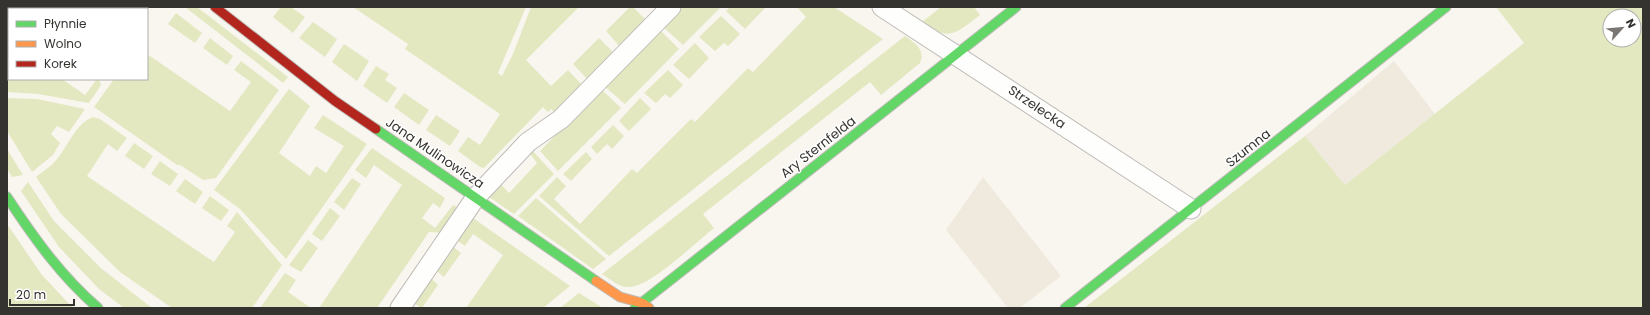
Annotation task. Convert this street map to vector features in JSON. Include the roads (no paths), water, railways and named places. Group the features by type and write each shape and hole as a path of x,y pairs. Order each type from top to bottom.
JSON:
{"street":[{"name":"Jana Mulinowicza","path":"215,7 335,101 620,297 642,306"},
{"path":"400,308 476,197 528,142 561,118 671,7"},
{"name":"Strzelecka","path":"882,7 1191,209"},
{"name":"Ary Sternfelda","path":"642,306 1016,7"},
{"name":"Szumna","path":"1066,308 1446,7"},
{"path":"7,196 49,258 76,288 98,308"}]}
